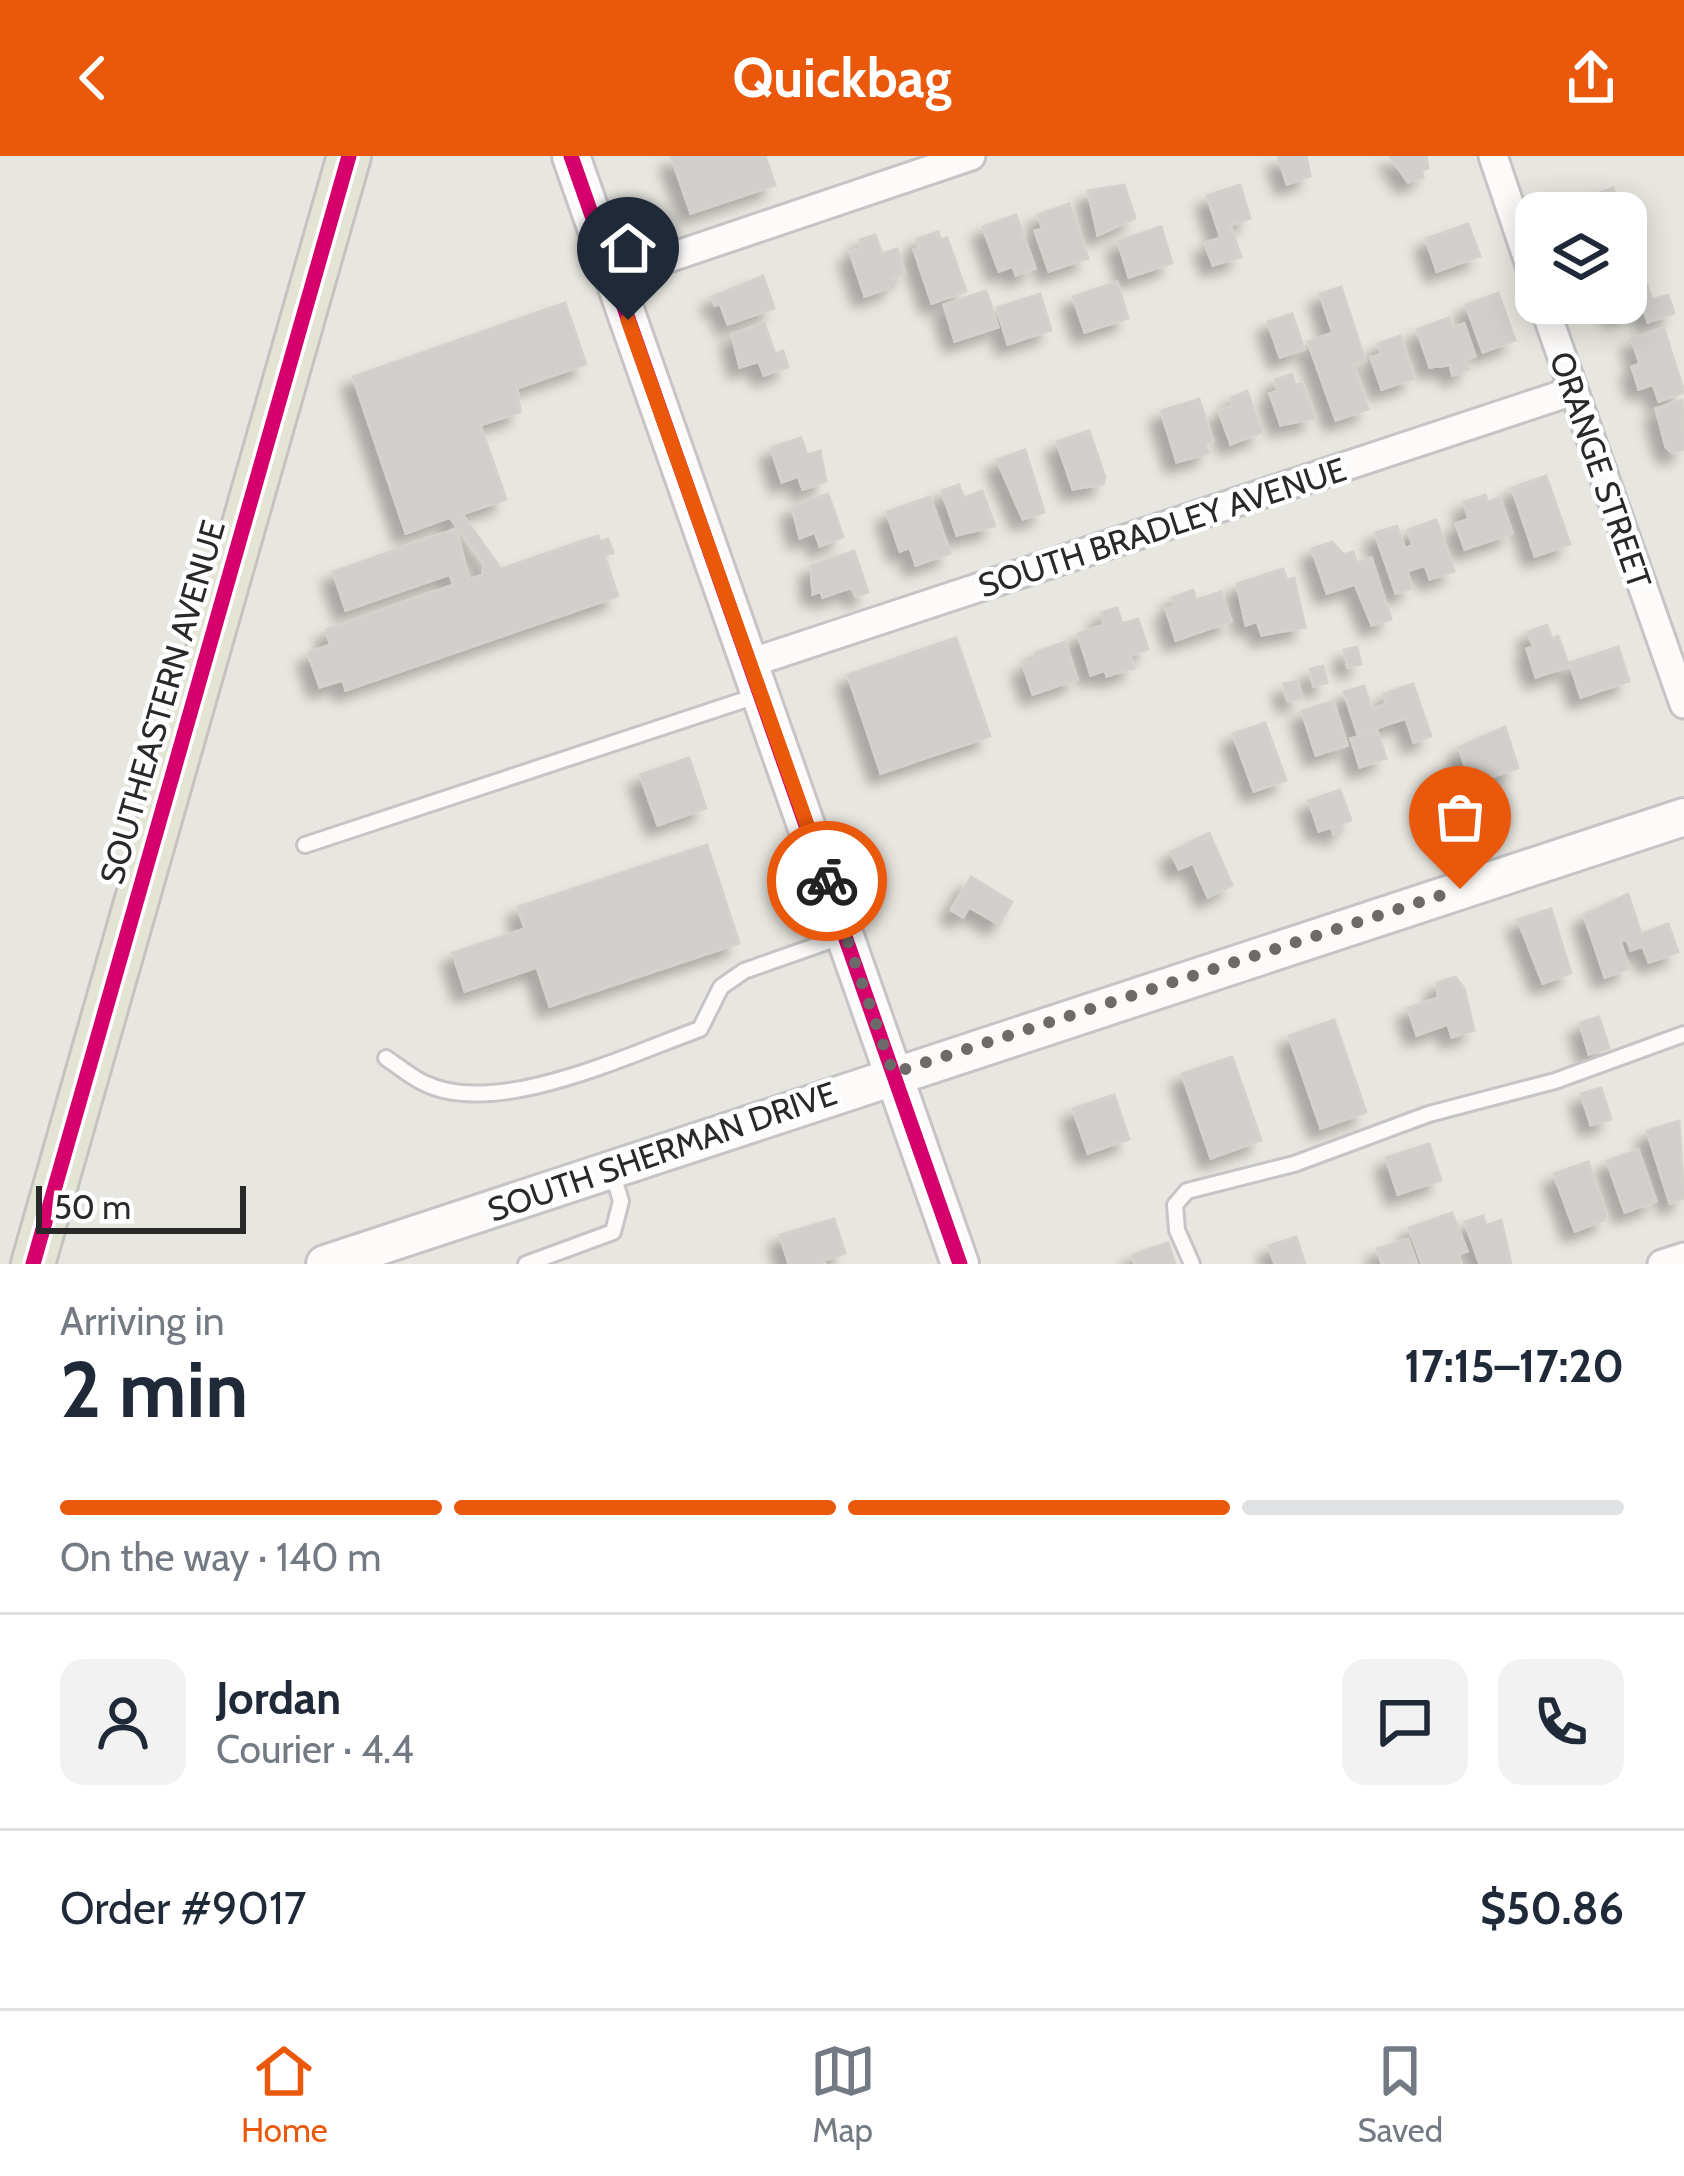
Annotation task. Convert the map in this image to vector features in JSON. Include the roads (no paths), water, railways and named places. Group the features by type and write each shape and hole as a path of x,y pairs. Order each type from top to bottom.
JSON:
{"main road":[{"name":"SOUTHEASTERN AVENUE","path":"33,1264 349,156"},
{"path":"571,156 960,1264"},
{"name":"SOUTH SHERMAN DRIVE","path":"325,1264 893,1073 1684,817"}],"street":[{"path":"613,277 971,156"},
{"path":"1493,156 1515,221"},
{"name":"ORANGE STREET","path":"1550,324 1684,704"},
{"name":"SOUTH BRADLEY AVENUE","path":"756,679 1573,391"},
{"path":"1663,1264 1684,1257"}],"lane":[{"path":"305,844 756,679"},
{"path":"386,1058 427,1085 476,1094 538,1086 700,1029 721,986 744,971 845,935"},
{"path":"1192,1264 1178,1230 1175,1205 1187,1191 1294,1163 1429,1114 1555,1081 1684,1034"},
{"path":"526,1264 613,1232 622,1201 610,1167"}]}
